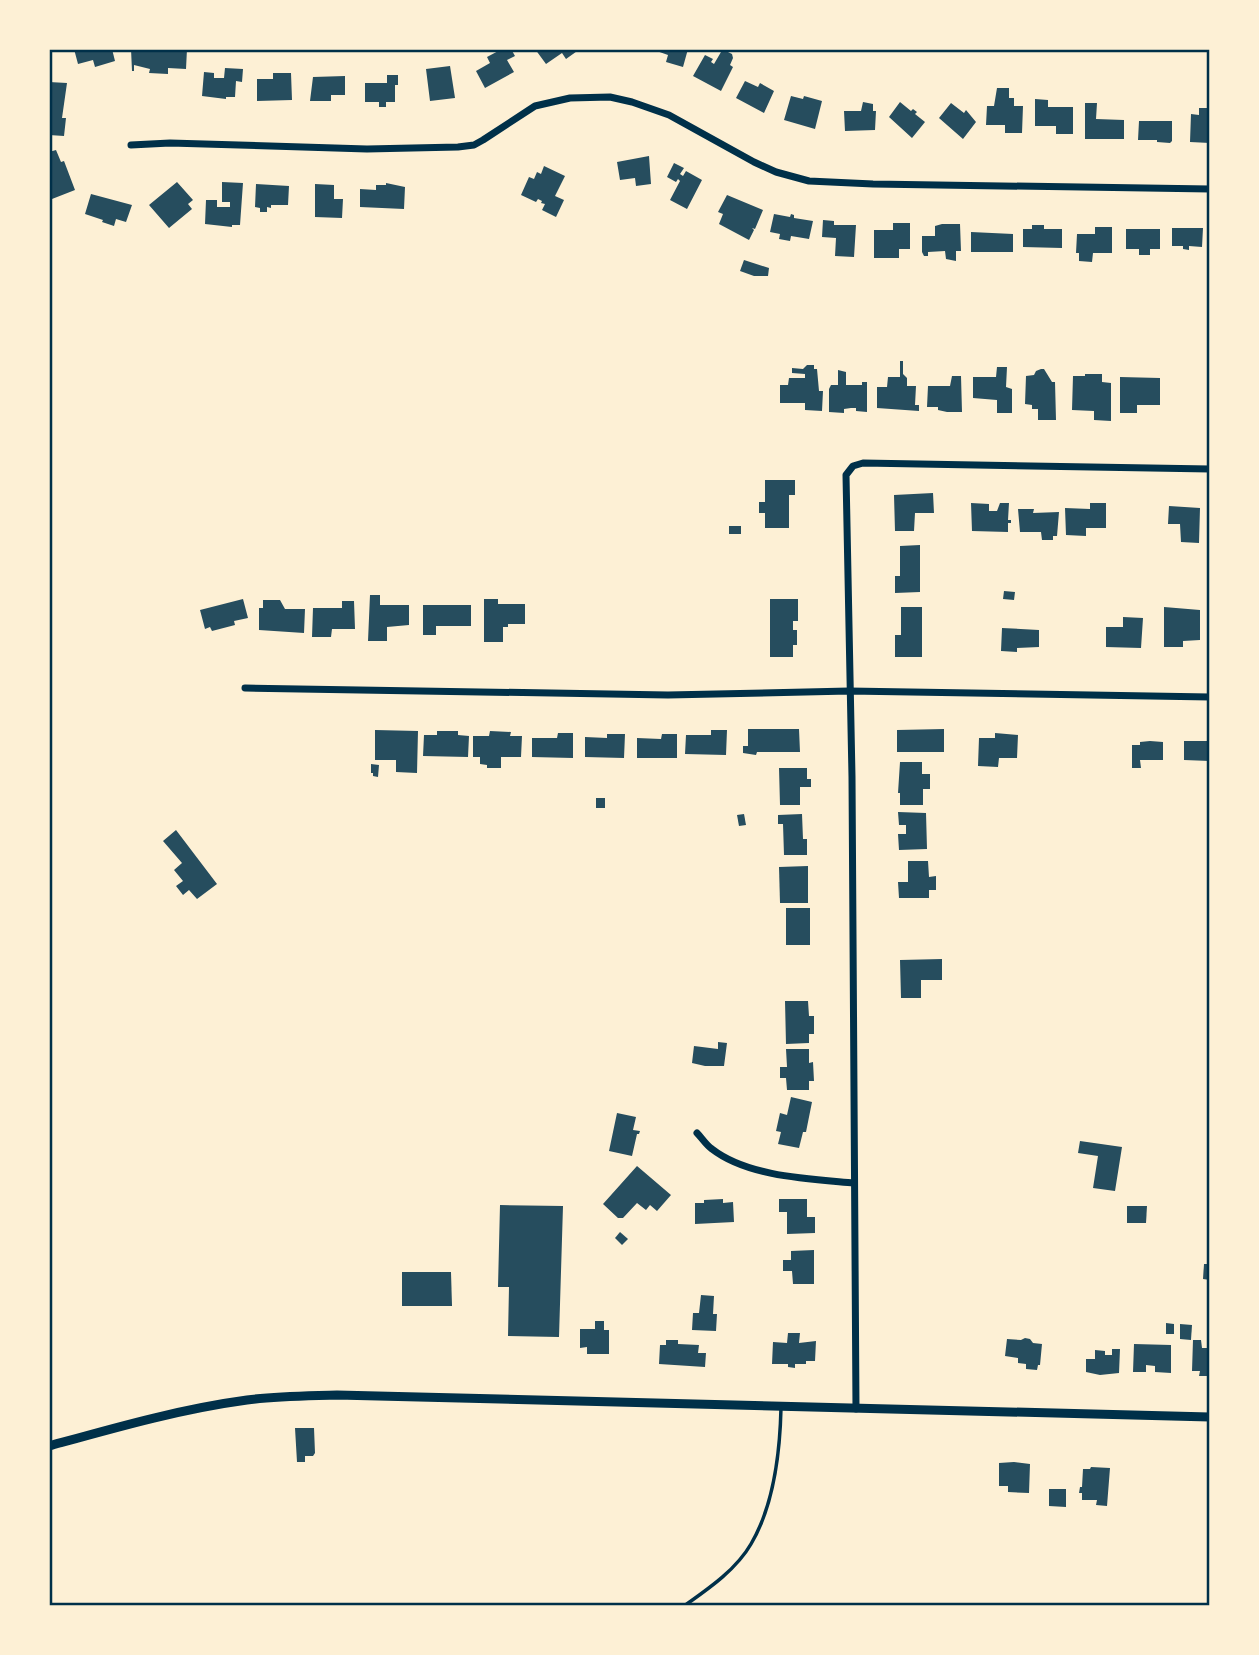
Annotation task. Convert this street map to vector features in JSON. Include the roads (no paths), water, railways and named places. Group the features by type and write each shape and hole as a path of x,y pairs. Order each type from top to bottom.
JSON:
{"street":[{"path":"131,145 170,143 367,149 458,147 474,145 535,106 570,98 610,97 669,115 754,162 776,172 809,181 1210,189"},
{"path":"856,1409 852,776 846,475 853,466 863,463 1210,470"},
{"path":"245,688 668,695 849,691 1210,697"},
{"path":"697,1133 711,1149 753,1169 809,1179 854,1183"},
{"path":"49,1446 202,1407 250,1399 337,1395 1210,1417"}],"lane":[{"path":"684,1606 718,1582 750,1545 763,1518 775,1471 781,1407"}]}
